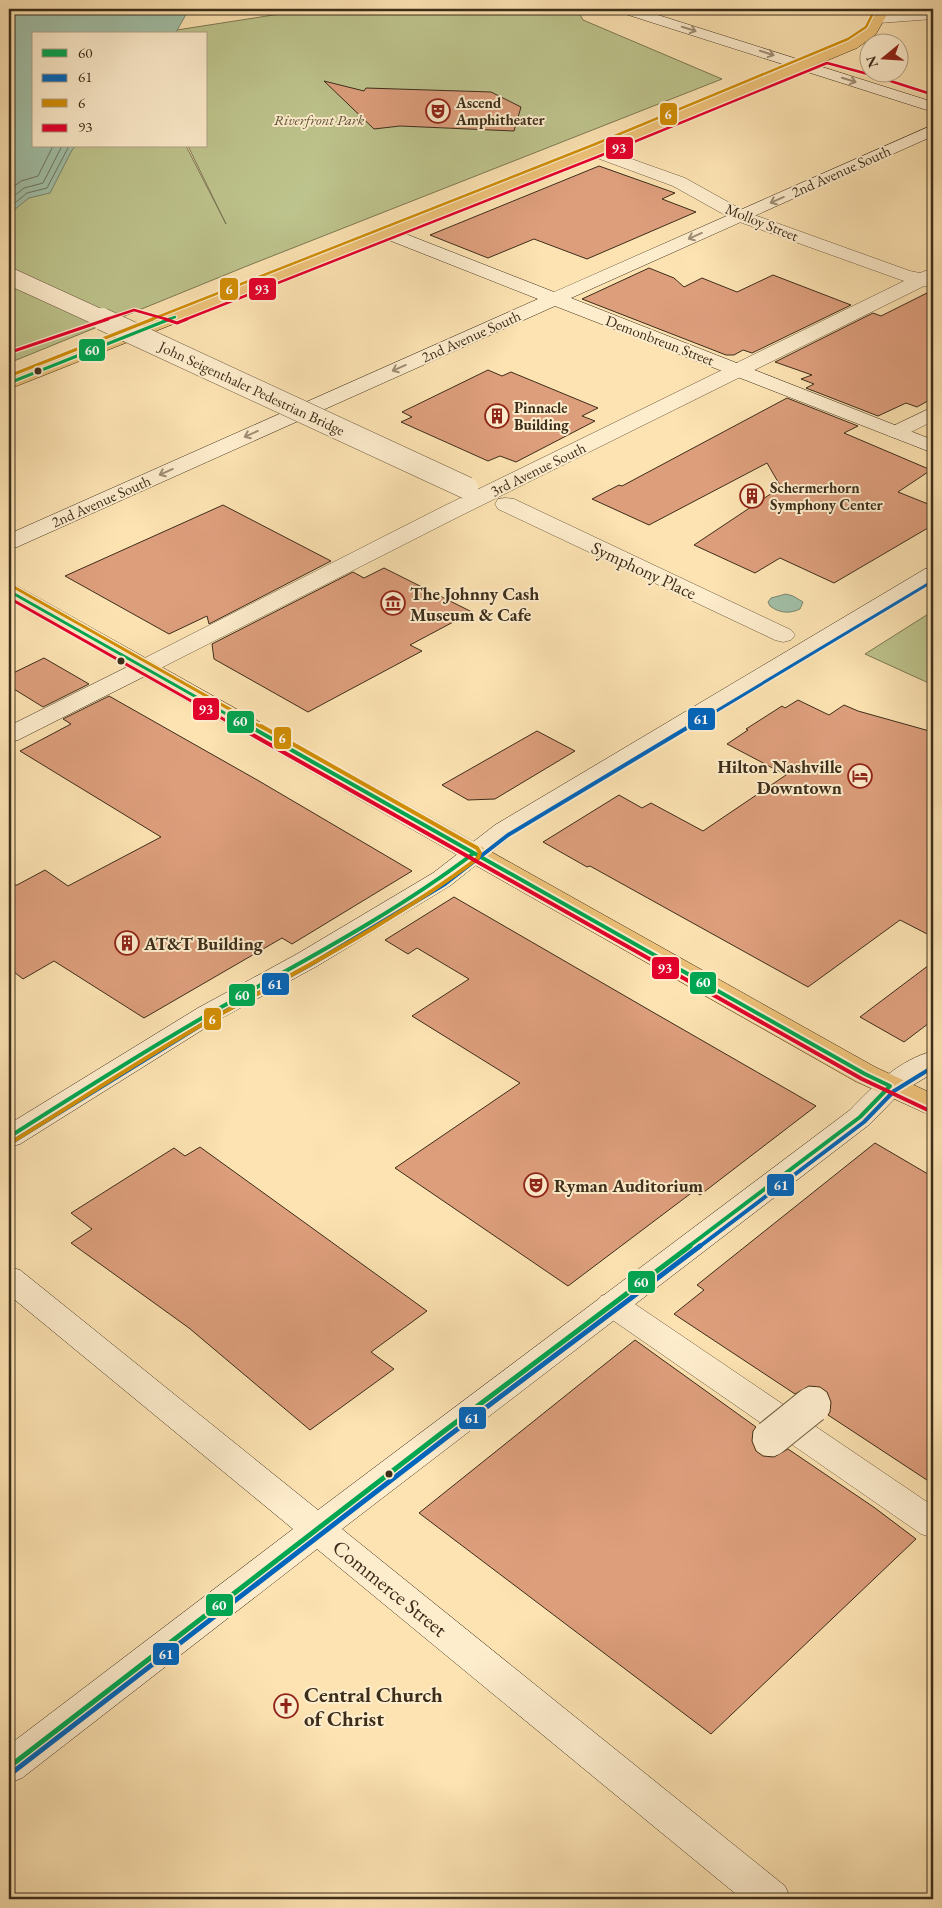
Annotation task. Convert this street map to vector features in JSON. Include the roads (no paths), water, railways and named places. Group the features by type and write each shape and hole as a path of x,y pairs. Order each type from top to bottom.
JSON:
{"main road":[{"path":"9,382 595,151 826,56 861,40 875,28 881,13"},
{"path":"9,591 856,1069 933,1105"}],"street":[{"path":"624,9 933,107"},
{"path":"881,13 933,14"},
{"path":"796,46 860,65"},
{"path":"910,81 933,88"},
{"name":"2nd Avenue South","path":"9,542 933,130"},
{"name":"Molloy Street","path":"595,151 679,182 740,216 905,276 930,279"},
{"name":"Demonbreun Street","path":"387,233 933,447"},
{"name":"John Seigenthaler Pedestrian Bridge","path":"9,276 467,488"},
{"name":"3rd Avenue South","path":"9,735 450,512 930,279"},
{"path":"896,432 933,413"},
{"name":"Symphony Place","path":"506,504 782,635"},
{"path":"9,1137 208,1014 307,960 442,879 504,830 933,574"},
{"path":"9,1767 612,1304 860,1117 890,1086 933,1060"},
{"name":"Commerce Street","path":"9,1278 771,1899"},
{"path":"612,1304 933,1524"},
{"path":"771,1438 812,1405"}],"water":[{"path":"9,9 189,9 176,32 32,32 32,148 74,148 50,193 29,198 9,214"},
{"path":"786,594 803,602 800,609 785,612 770,606 768,602 771,598"}],"place":[{"name":"Ascend Amphitheater","path":"438,111"},
{"name":"Pinnacle Building","path":"497,416"},
{"name":"Schermerhorn Symphony Center","path":"752,496"},
{"name":"The Johnny Cash Museum & Cafe","path":"393,603"},
{"name":"Hilton Nashville Downtown","path":"860,776"},
{"name":"AT&T Building","path":"127,943"},
{"name":"Ryman Auditorium","path":"536,1185"},
{"name":"Central Church of Christ","path":"286,1706"}],"park label":[{"name":"Riverfront Park","path":"319,119"}]}
